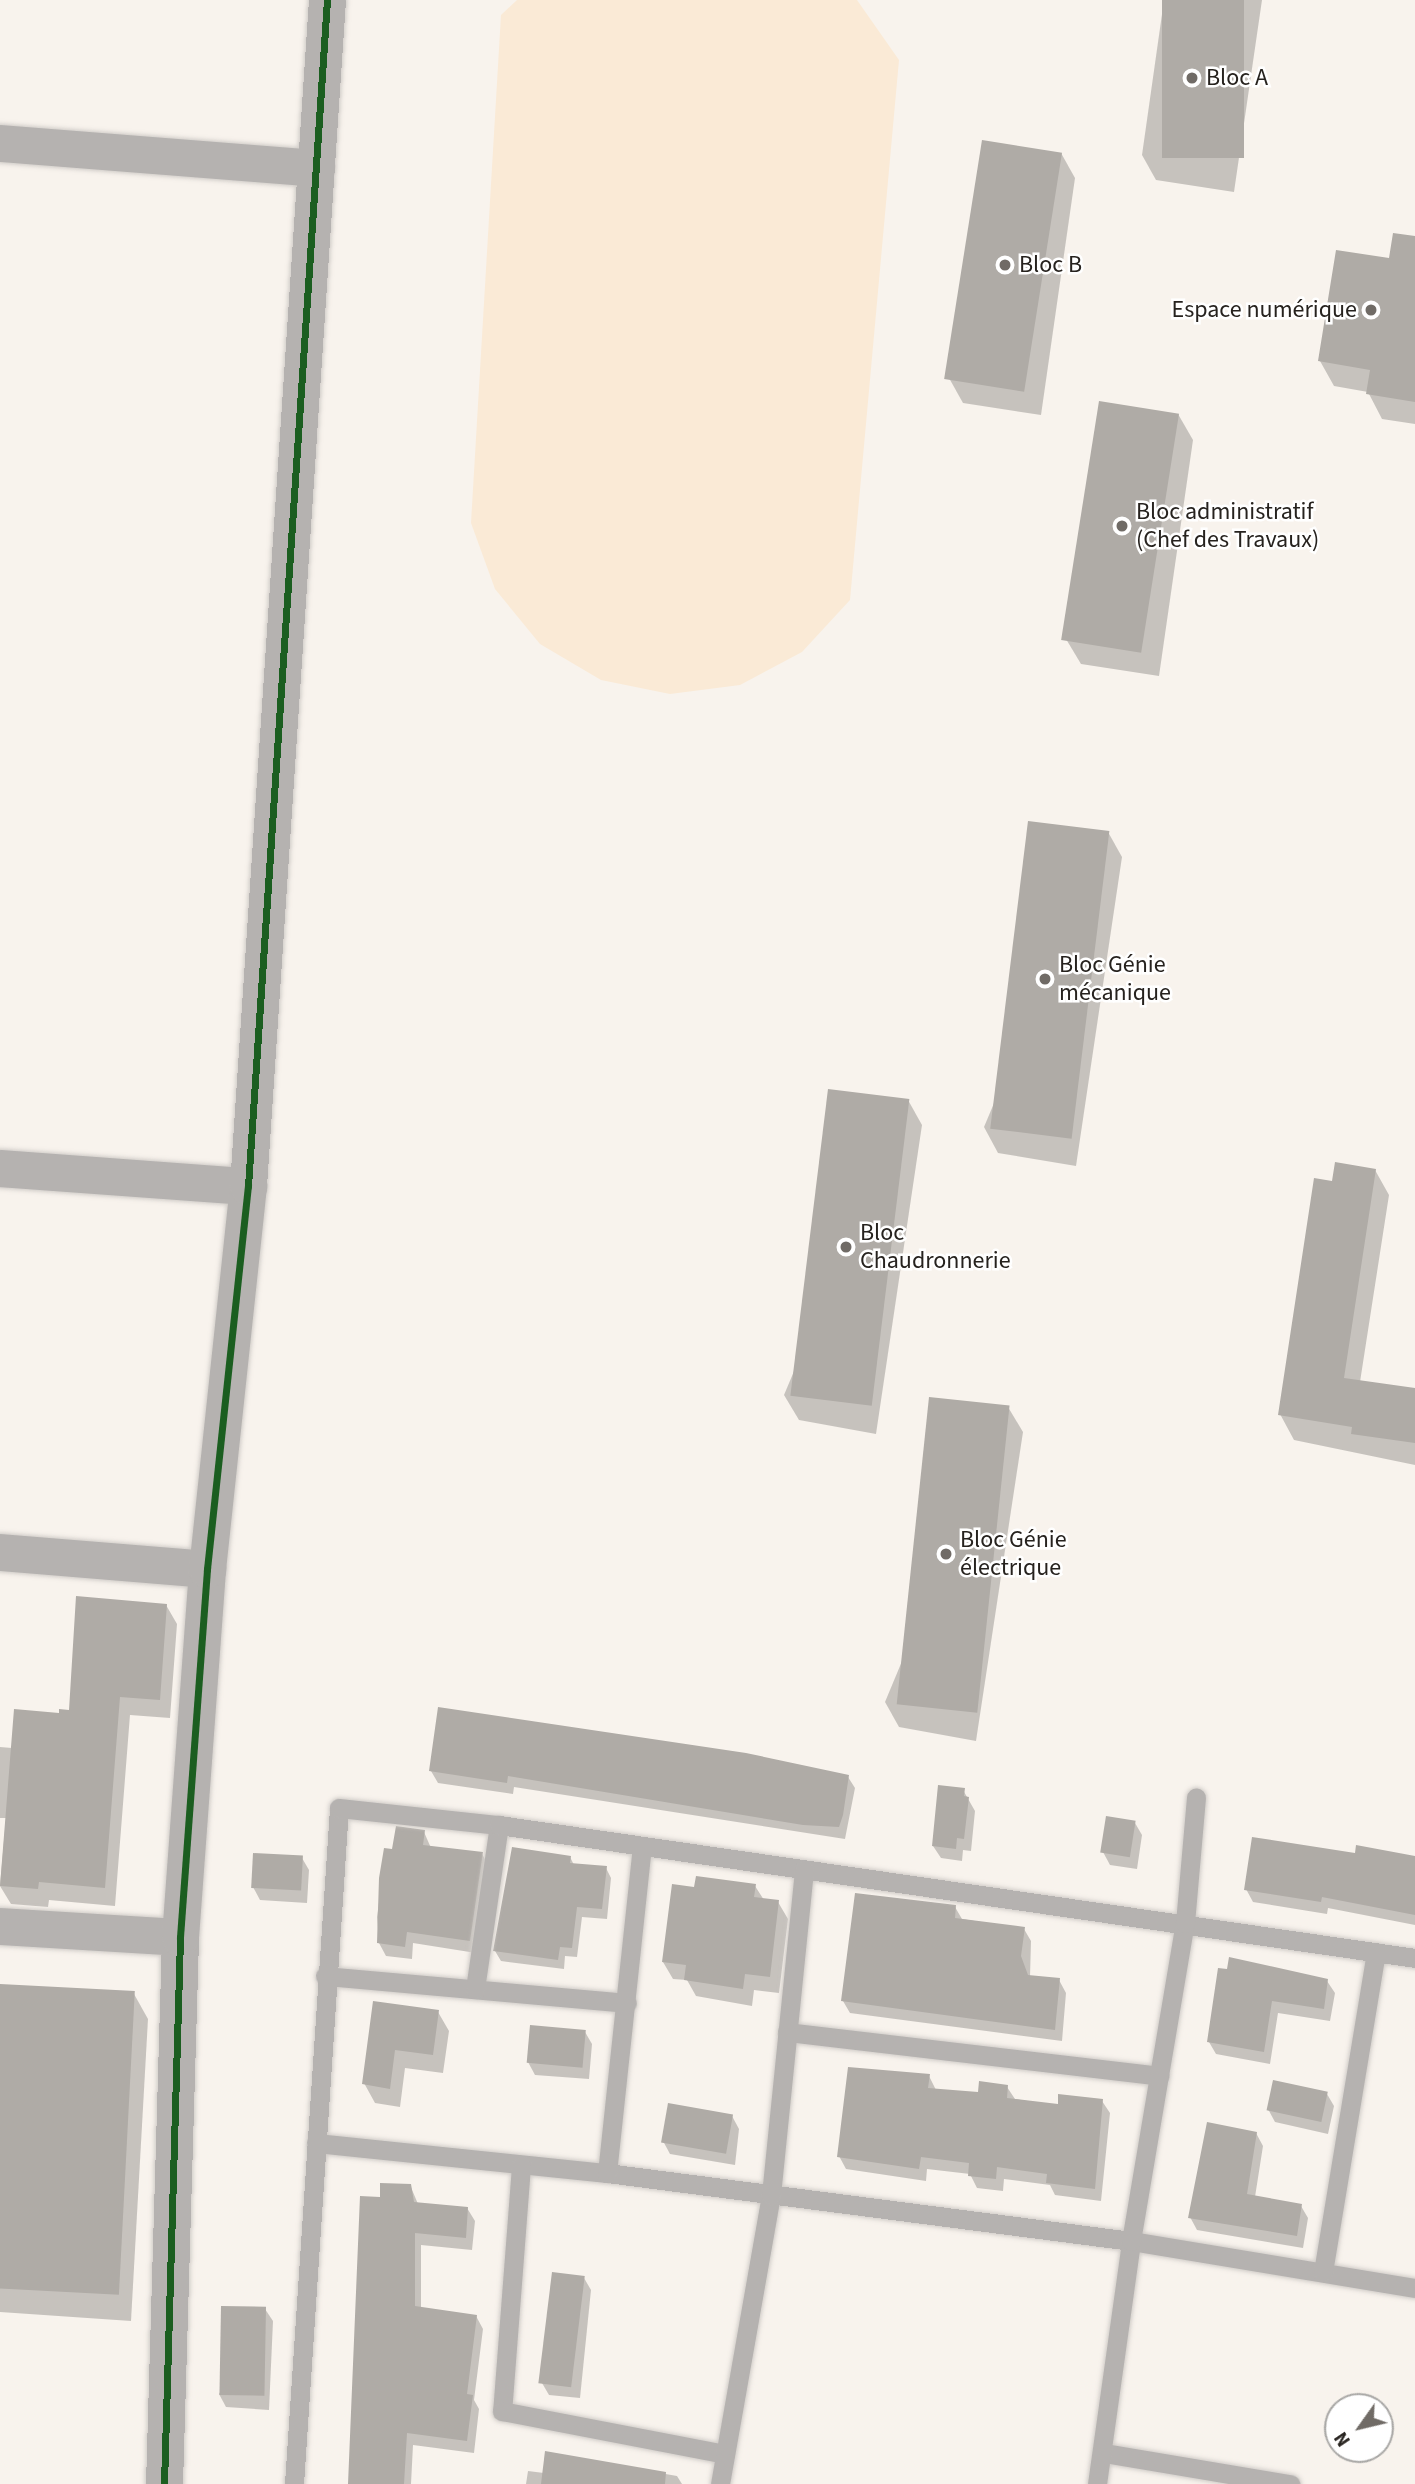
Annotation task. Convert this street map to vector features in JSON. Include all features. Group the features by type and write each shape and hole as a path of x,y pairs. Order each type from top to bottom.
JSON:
{"street":[{"path":"164,2484 180,1937 207,1569 248,1186 327,0"},
{"path":"0,144 316,168"},
{"path":"0,1168 248,1186"},
{"path":"0,1552 207,1569"},
{"path":"0,1926 180,1937"}],"lane":[{"path":"1097,2484 1104,2453 1131,2241 1185,1923 1196,1797"},
{"path":"295,2484 325,1976 339,1808 499,1825 1415,1958"},
{"path":"475,1989 499,1825"},
{"path":"607,2173 642,1847"},
{"path":"720,2484 771,2195 804,1870"},
{"path":"1323,2272 1376,1952"},
{"path":"325,1976 627,2003"},
{"path":"787,2032 1159,2076"},
{"path":"316,2143 607,2173 1131,2241 1415,2288"},
{"path":"521,2166 502,2411 725,2454"},
{"path":"1104,2453 1290,2484"}],"shaded area":[{"path":"517,0 857,0 899,60 850,600 802,652 740,685 670,694 601,680 540,644 495,589 471,523 501,15"}],"building":[{"name":"Bloc A","path":"1162,0 1244,0 1244,158 1162,158"},
{"name":"Bloc B","path":"982,140 1062,153 1024,392 944,379"},
{"name":"Espace numérique","path":"1393,233 1415,236 1415,402 1366,394 1370,370 1318,361 1336,250 1389,258"},
{"name":"Bloc administratif (Chef des Travaux)","path":"1099,401 1179,414 1141,653 1061,640"},
{"name":"Bloc Génie mécanique","path":"1028,821 1109,831 1072,1139 990,1129"},
{"name":"Bloc Chaudronnerie","path":"828,1089 909,1099 872,1406 790,1396"},
{"path":"1335,1162 1376,1169 1344,1378 1415,1388 1415,1443 1351,1434 1352,1427 1278,1415 1314,1178 1332,1181"},
{"name":"Bloc Génie électrique","path":"929,1397 1010,1405 977,1713 897,1704"},
{"path":"76,1596 167,1604 160,1700 120,1697 105,1888 39,1882 38,1889 0,1886 14,1709 59,1713 59,1709 69,1710"},
{"path":"438,1707 746,1753 849,1775 843,1815 839,1827 803,1825 508,1776 507,1783 429,1771"},
{"path":"938,1785 965,1788 964,1796 969,1797 964,1839 957,1838 956,1849 932,1846"},
{"path":"1106,1816 1136,1821 1130,1857 1100,1853"},
{"path":"396,1826 425,1830 423,1845 483,1852 470,1941 407,1932 405,1947 377,1943 379,1878 384,1848 392,1849"},
{"path":"1252,1837 1355,1853 1356,1845 1415,1856 1415,1915 1322,1897 1321,1902 1244,1890"},
{"path":"512,1847 571,1856 570,1863 607,1866 602,1909 577,1907 572,1948 560,1947 558,1960 493,1951"},
{"path":"253,1853 303,1856 301,1891 251,1888"},
{"path":"696,1876 756,1884 754,1897 779,1900 770,1977 745,1974 743,1989 684,1980 686,1965 662,1962 672,1884 694,1887"},
{"path":"855,1893 956,1905 955,1918 1025,1927 1021,1956 1028,1975 1060,1978 1055,2030 841,2001"},
{"path":"1229,1957 1328,1979 1324,2009 1272,2001 1264,2052 1207,2042 1218,1968 1227,1969"},
{"path":"0,1984 135,1991 119,2295 0,2288"},
{"path":"373,2001 439,2010 433,2055 395,2050 390,2089 362,2084"},
{"path":"530,2025 586,2030 582,2068 527,2063"},
{"path":"848,2067 930,2074 928,2088 978,2092 979,2081 1008,2085 1007,2098 1058,2104 1058,2094 1103,2099 1095,2189 1046,2183 1047,2174 997,2167 996,2179 968,2176 969,2163 921,2157 919,2169 837,2157"},
{"path":"1273,2080 1328,2092 1321,2122 1267,2110"},
{"path":"668,2103 733,2114 726,2154 661,2142"},
{"path":"1207,2122 1257,2132 1247,2194 1302,2204 1297,2236 1188,2218"},
{"path":"380,2183 411,2184 414,2202 468,2207 466,2238 415,2233 415,2306 477,2315 467,2394 473,2395 467,2441 407,2433 404,2484 348,2484 360,2196 380,2197"},
{"path":"552,2272 585,2276 571,2387 538,2383"},
{"path":"221,2306 266,2307 264,2396 219,2395"},
{"path":"545,2451 666,2472 665,2484 541,2484"}],"cycle path":[{"path":"164,2484 180,1937 207,1569 248,1186 327,0"}],"place":[{"name":"Bloc A","path":"1192,78"},
{"name":"Bloc B","path":"1005,265"},
{"name":"Espace numérique","path":"1371,310"},
{"name":"Bloc administratif (Chef des Travaux)","path":"1122,526"},
{"name":"Bloc Génie mécanique","path":"1045,979"},
{"name":"Bloc Chaudronnerie","path":"846,1247"},
{"name":"Bloc Génie électrique","path":"946,1554"}]}
